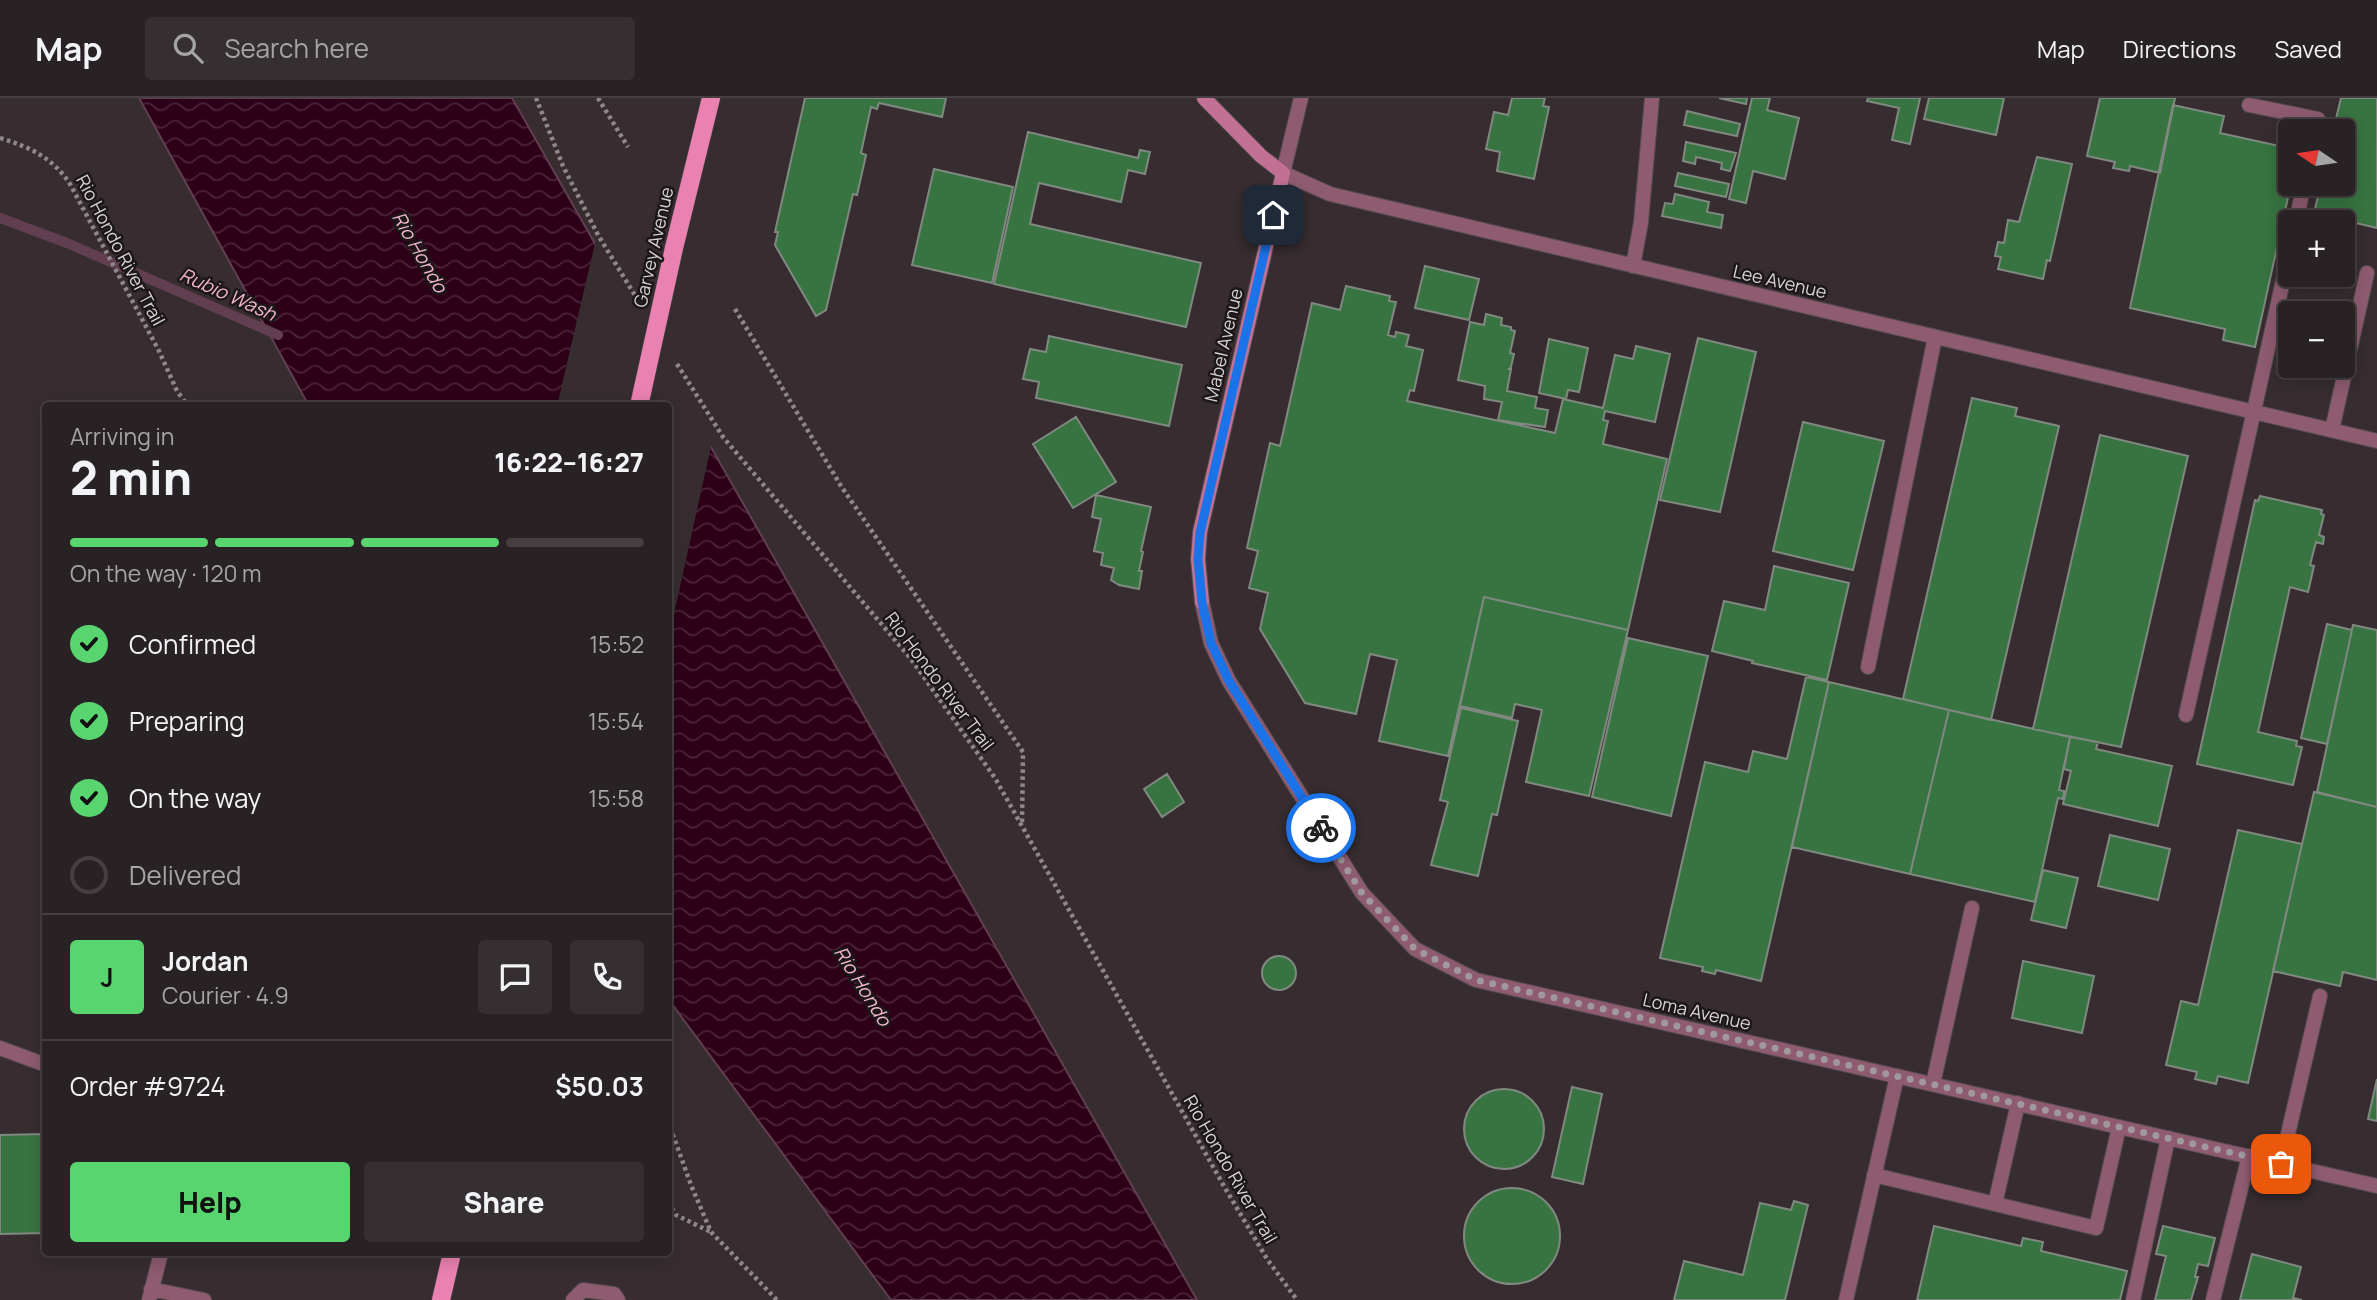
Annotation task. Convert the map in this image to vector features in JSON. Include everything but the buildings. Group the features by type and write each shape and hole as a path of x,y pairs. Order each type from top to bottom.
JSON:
{"main road":[{"name":"Garvey Avenue","path":"640,402 674,248 712,98"},
{"path":"441,1300 451,1256"}],"street":[{"name":"Lee Avenue","path":"1204,98 1243,139 1283,173 1331,194 2377,441"},
{"name":"Mabel Avenue","path":"1202,602 1198,559 1200,533 1301,98"},
{"path":"1633,266 1641,222 1652,98"},
{"path":"2249,105 2318,119"},
{"path":"2332,430 2367,273"},
{"path":"2186,715 2282,287"},
{"path":"1868,667 1936,337"},
{"name":"Loma Avenue","path":"1202,602 1211,643 1229,681 1362,893 1415,949 1476,980 2377,1186"},
{"path":"1933,1084 1972,908"},
{"path":"2281,1164 2320,996"},
{"path":"0,1048 42,1064"},
{"path":"1846,1300 1897,1076"},
{"path":"1995,1204 2018,1104"},
{"path":"1874,1175 2096,1228 2119,1127"},
{"path":"2133,1300 2168,1138"},
{"path":"2213,1300 2249,1156"},
{"path":"160,1256 150,1294 204,1300"},
{"path":"573,1300 583,1290 614,1294 618,1300"}],"path":[{"path":"536,98 569,178 598,235 642,307"},
{"path":"598,98 628,147"},
{"name":"Rio Hondo River Trail","path":"0,138 22,145 59,167 185,402"},
{"path":"735,309 841,486 1023,752 1022,826"},
{"name":"Rio Hondo River Trail","path":"671,354 723,437 911,659 995,778 1225,1188 1267,1259 1297,1300"},
{"path":"672,1132 712,1232 777,1300"},
{"path":"672,1208 676,1215 712,1232"}],"water":[{"name":"Rio Hondo","path":"139,98 512,98 1197,1300 891,1300 672,1004 672,402 307,402"}],"pier":[{"path":"596,239 712,442 672,623 672,402 558,402"}],"waterway":[{"name":"Rubio Wash","path":"0,218 67,243 278,335"}],"way so far":[{"path":"1321,828 1362,893 1415,949 1476,980 2281,1164"}],"route":[{"path":"1273,215 1200,533 1198,559 1202,602 1211,643 1229,681 1321,828"}]}
